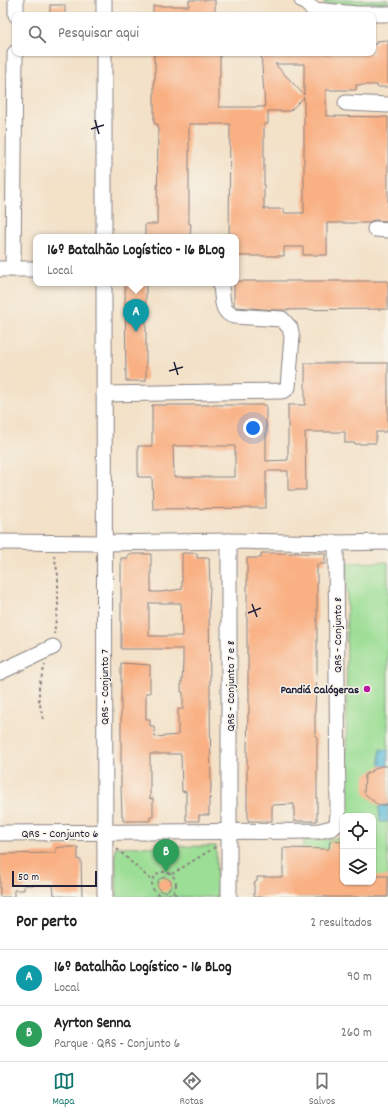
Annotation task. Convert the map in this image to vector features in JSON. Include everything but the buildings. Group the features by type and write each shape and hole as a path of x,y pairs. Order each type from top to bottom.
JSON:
{"street":[{"path":"16,0 16,12"},
{"path":"104,0 104,12"},
{"path":"302,0 314,10 336,12"},
{"path":"376,14 388,14"},
{"path":"15,56 6,269 33,269"},
{"path":"104,56 104,234"},
{"path":"346,103 388,104"},
{"name":"QRS - Conjunto 7","path":"104,286 104,832"},
{"path":"104,394 285,390 288,387 292,337 290,328 282,319 230,315 223,306 220,286"},
{"name":"QRS - Conjunto 7 e 8","path":"229,541 229,897"},
{"path":"0,542 388,542"},
{"name":"QRS - Conjunto 8","path":"230,831 318,830 332,828 337,824 336,543"},
{"path":"0,672 53,647"},
{"path":"104,832 230,831"},
{"name":"QRS - Conjunto 6","path":"0,833 104,832 104,897"}],"path":[{"path":"43,719 39,700 39,686 45,665 53,647 58,605 58,575 51,542"},
{"path":"172,874 216,846 230,831"},
{"path":"104,832 115,847 152,881"},
{"path":"165,871 172,874 177,883 174,893 166,897 157,896 152,889 152,881 157,874 165,871"},
{"path":"174,893 178,897"}],"green space":[{"path":"324,0 388,0 388,5 324,4"},
{"name":"Pandiá Calógeras","path":"388,562 388,897 297,897 297,874 304,840 340,838 340,885 376,885 376,813 346,813 347,563"},
{"path":"216,846 217,897 117,897 115,847"}],"water":[{"path":"380,749 388,750 388,766 380,766"},
{"path":"388,804 388,822 380,822 379,806"}],"place":[{"name":"16º Batalhão Logístico - 16 BLog","path":"136,332"},
{"name":"Pandiá Calógeras","path":"367,689"},
{"name":"Ayrton Senna","path":"166,872"}]}
